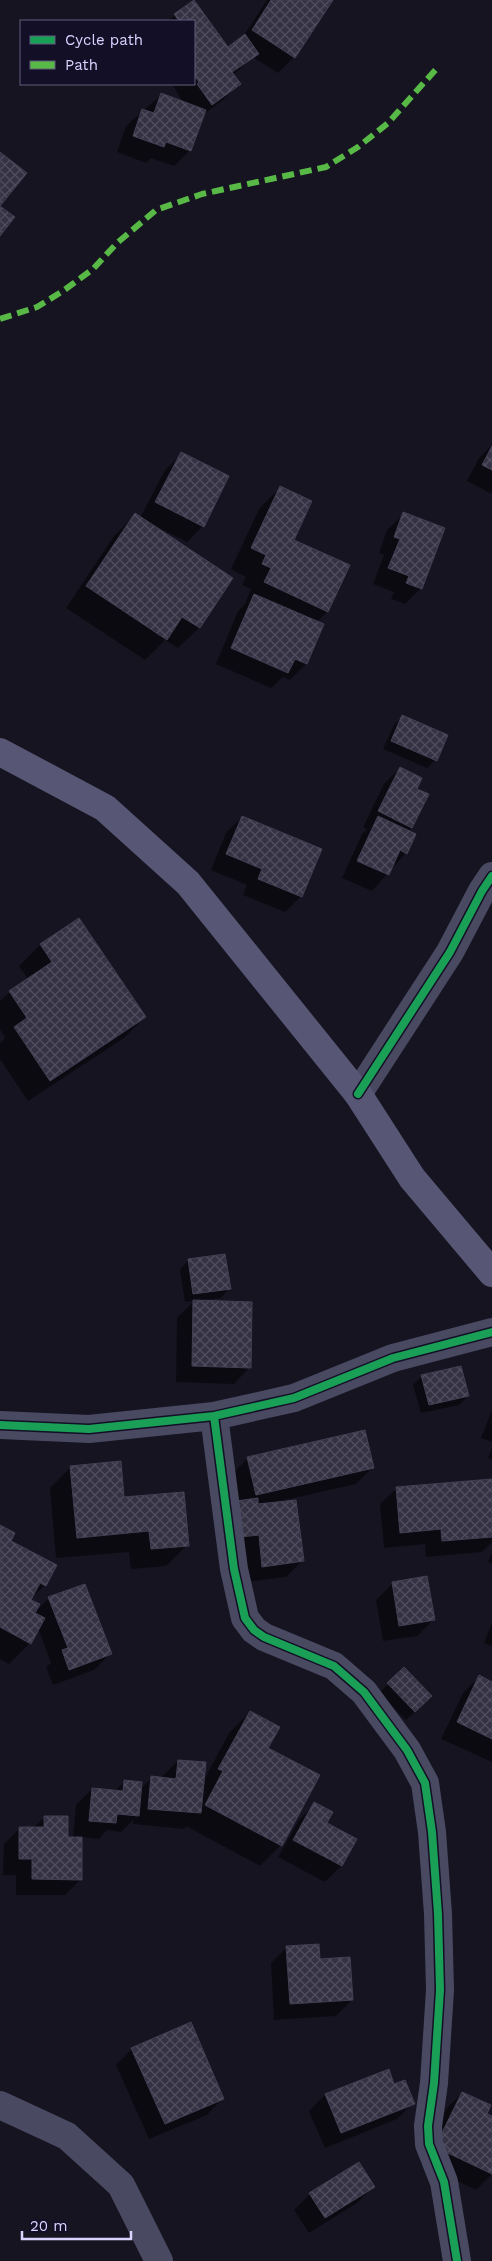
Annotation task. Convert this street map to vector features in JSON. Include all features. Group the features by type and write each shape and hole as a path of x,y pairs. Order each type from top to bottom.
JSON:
{"main road":[{"path":"0,752 106,808 188,883 358,1094 412,1178 492,1273"}],"street":[{"path":"358,1094 450,952 482,890 492,876"},
{"path":"0,1425 89,1429 214,1416 294,1398 393,1358 492,1332"},
{"path":"214,1416 227,1526 245,1618 254,1630 264,1637 334,1666 364,1692 407,1750 425,1783 432,1832 438,1914 440,1990 436,2065 428,2126 429,2144 444,2182 457,2261"},
{"path":"0,2105 67,2136 120,2185 159,2261"}],"building":[{"path":"194,0 228,47 245,34 259,54 232,72 241,84 212,105 197,84 199,82 195,76 195,20 178,20 174,14"},
{"path":"271,0 333,0 295,58 252,30"},
{"path":"161,93 206,110 191,151 166,142 164,147 133,136 142,109 154,113"},
{"path":"0,152 27,173 0,206"},
{"path":"0,206 15,217 0,236"},
{"path":"492,446 492,470 482,465"},
{"path":"181,452 229,476 204,527 155,502"},
{"path":"280,486 312,501 294,540 350,565 328,612 264,582 271,568 262,564 266,555 251,548"},
{"path":"403,512 445,528 422,589 406,583 409,576 388,568 400,539 394,537"},
{"path":"135,513 233,578 200,628 182,617 167,640 86,586"},
{"path":"254,594 324,624 307,664 295,659 288,673 231,648"},
{"path":"402,715 448,735 437,761 391,741"},
{"path":"400,767 422,778 417,789 429,794 412,828 378,811"},
{"path":"242,816 322,849 302,897 258,879 262,869 226,854"},
{"path":"378,816 416,834 407,854 400,850 389,875 357,861"},
{"path":"79,918 146,1017 50,1081 14,1027 27,1018 9,991 52,962 40,944"},
{"path":"225,1254 231,1289 193,1294 188,1259"},
{"path":"193,1300 252,1302 251,1368 192,1366"},
{"path":"461,1366 469,1396 429,1405 421,1375"},
{"path":"365,1430 374,1468 256,1495 247,1457"},
{"path":"121,1461 124,1497 184,1492 189,1546 151,1549 149,1531 77,1538 70,1466"},
{"path":"492,1479 492,1537 442,1541 441,1529 400,1533 396,1487"},
{"path":"258,1498 258,1504 296,1500 304,1561 262,1567 259,1535 240,1537 236,1501"},
{"path":"0,1525 15,1533 11,1541 57,1565 46,1586 40,1583 31,1600 40,1604 35,1613 45,1618 31,1644 0,1627"},
{"path":"427,1576 435,1620 399,1626 392,1582"},
{"path":"85,1584 112,1654 69,1670 62,1650 68,1648 48,1597"},
{"path":"404,1667 432,1696 415,1712 387,1683"},
{"path":"479,1675 492,1682 492,1739 457,1722"},
{"path":"250,1711 280,1727 268,1748 320,1775 282,1846 205,1805 223,1771 218,1769"},
{"path":"178,1760 206,1762 201,1813 148,1809 151,1776 176,1779"},
{"path":"124,1780 142,1782 139,1816 117,1814 116,1823 89,1821 92,1788 123,1791"},
{"path":"314,1802 333,1812 327,1823 357,1839 342,1866 293,1840"},
{"path":"44,1816 68,1816 68,1837 82,1837 82,1880 32,1879 32,1859 19,1859 19,1827 44,1827"},
{"path":"319,1944 320,1959 350,1957 353,2000 290,2004 286,1946"},
{"path":"191,2022 224,2099 165,2124 131,2048"},
{"path":"389,2069 394,2084 405,2080 415,2104 341,2133 325,2094"},
{"path":"462,2092 491,2105 487,2114 492,2116 492,2174 435,2147"},
{"path":"359,2162 375,2187 325,2218 309,2193"}],"marked path":[{"path":"0,319 37,307 63,291 93,269 117,243 156,210 202,194 326,167 358,147 388,123 438,67"}],"cycle path":[{"path":"358,1094 450,952 492,876"},
{"path":"0,1425 89,1429 214,1416 294,1398 393,1358 492,1332"},
{"path":"214,1416 234,1569 245,1618 254,1630 264,1637 334,1666 364,1692 407,1750 425,1783 432,1832 438,1914 440,1990 434,2083 428,2126 429,2144 444,2182 457,2261"}]}
